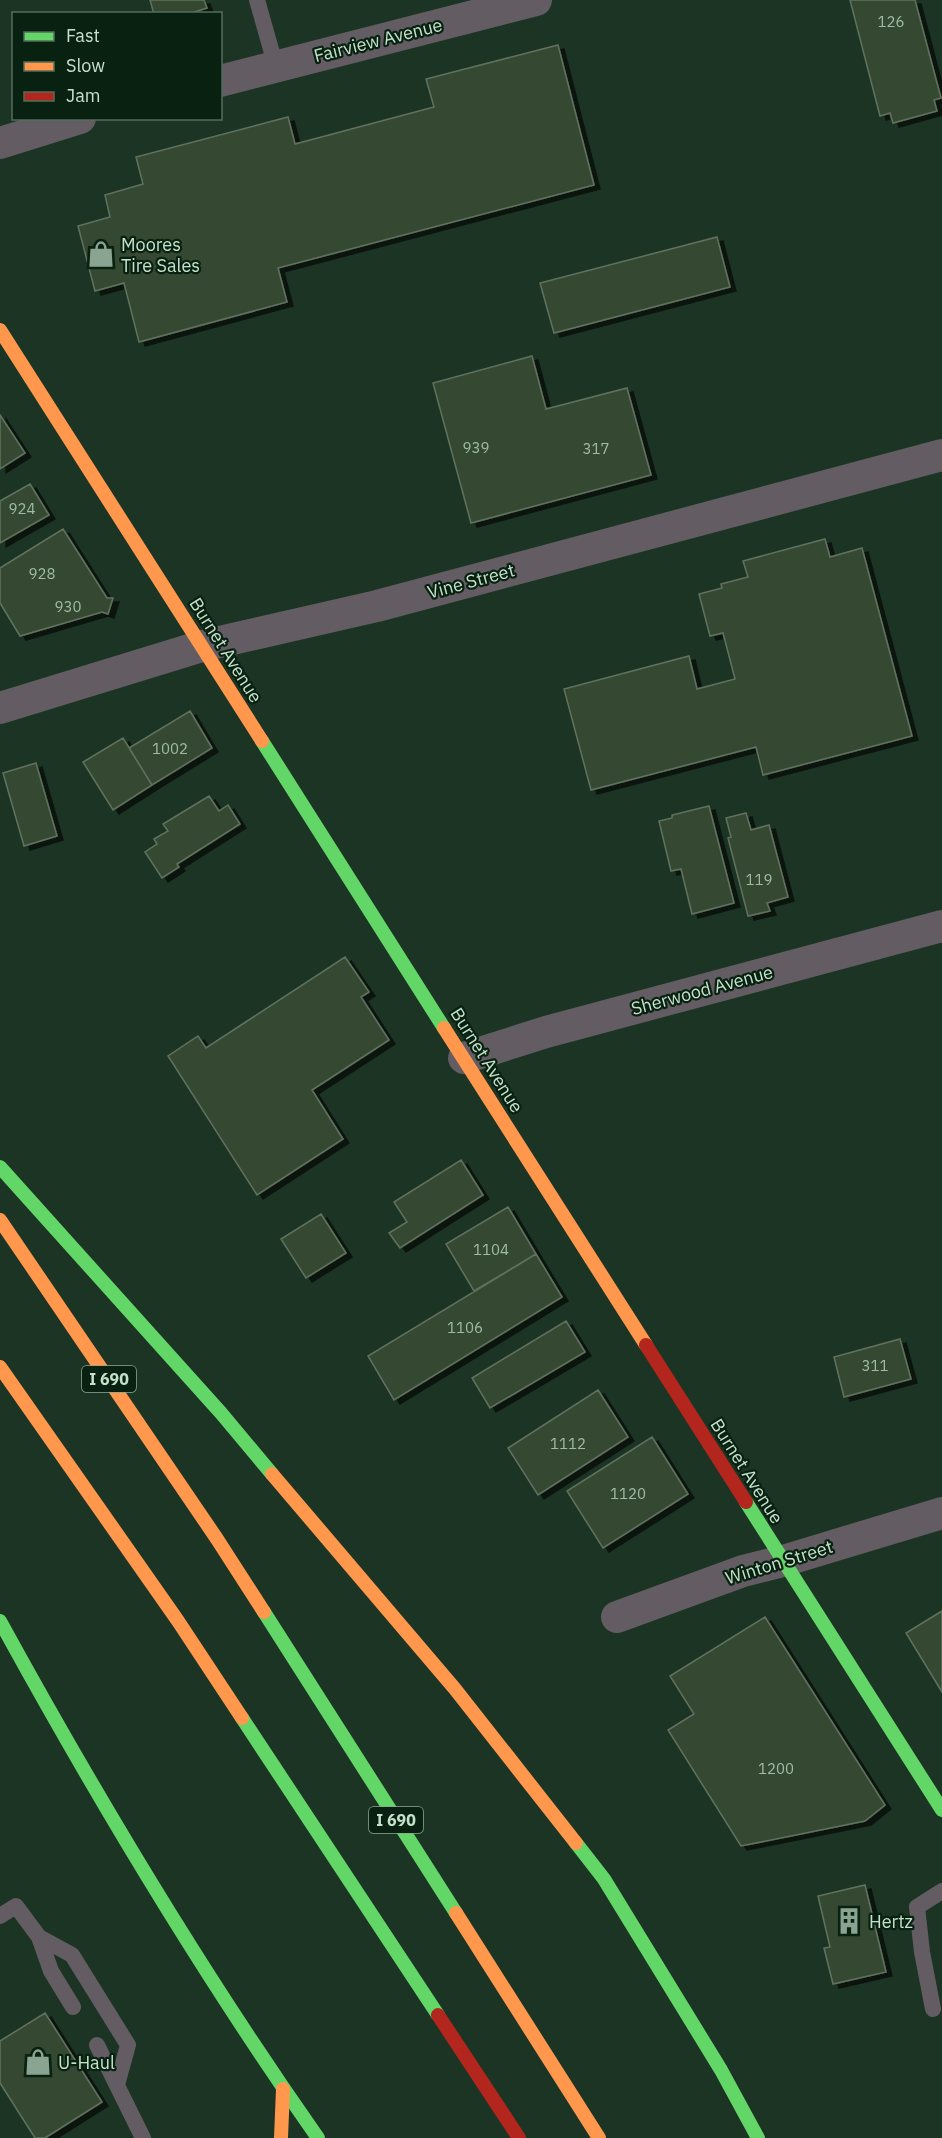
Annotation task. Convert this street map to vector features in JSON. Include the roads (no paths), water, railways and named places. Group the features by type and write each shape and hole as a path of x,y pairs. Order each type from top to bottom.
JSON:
{"main road":[{"name":"Burnet Avenue","path":"0,330 942,1810"},
{"path":"0,1167 221,1413 455,1689 561,1824 603,1879 721,2070 758,2138"},
{"name":"I 690","path":"0,1220 217,1539 599,2138"},
{"path":"0,1367 178,1621 519,2138"},
{"path":"0,1621 43,1701 161,1898 283,2089 318,2138"},
{"path":"281,2138 283,2089"}],"street":[{"name":"Fairview Avenue","path":"222,80 536,0"},
{"path":"0,143 74,120"},
{"name":"Vine Street","path":"0,708 202,646 377,606 942,455"},
{"name":"Sherwood Avenue","path":"464,1058 546,1032 942,926"},
{"name":"Winton Street","path":"617,1617 743,1570 783,1561 942,1513"}],"lane":[{"path":"257,0 276,67"},
{"path":"933,2009 922,1952 917,1907 942,1891"},
{"path":"0,1916 16,1906 39,1936 51,1971 73,2007"},
{"path":"39,1936 72,1955 128,2045 117,2085"},
{"path":"97,2045 143,2138"}],"place":[{"name":"Moores Tire Sales","path":"101,254"},
{"name":"Hertz","path":"849,1921"},
{"name":"U-Haul","path":"38,2062"}]}
